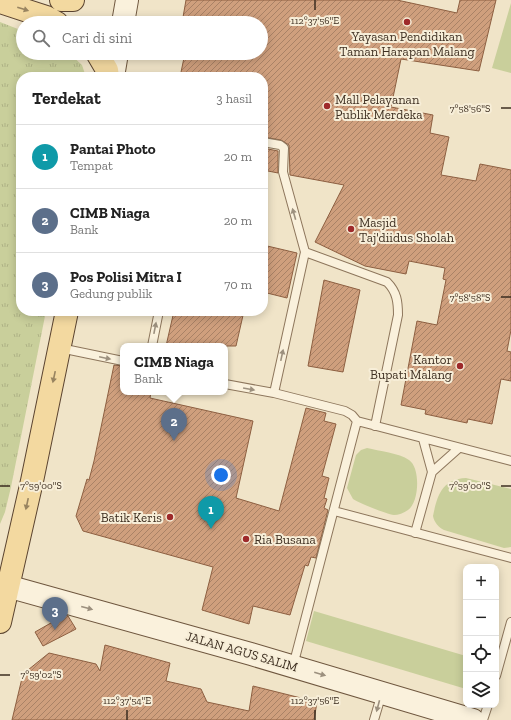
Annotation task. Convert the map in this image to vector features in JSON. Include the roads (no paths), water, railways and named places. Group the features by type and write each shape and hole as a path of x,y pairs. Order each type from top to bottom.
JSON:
{"main road":[{"path":"61,0 73,0"},
{"path":"124,16 127,0"},
{"path":"0,2 46,16"},
{"path":"101,60 107,72"},
{"path":"114,72 116,60"},
{"path":"0,622 4,586 60,348 66,316"},
{"name":"JALAN AGUS SALIM","path":"4,586 382,692 439,715 473,720"}],"lane":[{"path":"268,143 280,145 284,148 283,172 305,252 274,393"},
{"path":"305,252 387,282 394,289 398,302 398,315 376,426"},
{"path":"153,343 158,316"},
{"path":"60,348 120,360"},
{"path":"228,385 274,393 345,411 352,415 357,421 511,461"},
{"path":"293,666 357,421"},
{"path":"416,534 432,472 423,439"},
{"path":"432,472 458,448"},
{"path":"334,511 511,558"},
{"path":"497,672 511,622"},
{"path":"374,720 382,692"},
{"path":"483,720 487,708"}],"place":[{"name":"Yayasan Pendidikan Taman Harapan Malang","path":"407,22"},
{"name":"Mall Pelayanan Publik Merdeka","path":"327,106"},
{"name":"Masjid Taj'diidus Sholah","path":"351,229"},
{"name":"Kantor Bupati Malang","path":"460,366"},
{"name":"CIMB Niaga","path":"174,441"},
{"name":"Batik Keris","path":"170,517"},
{"name":"Pantai Photo","path":"211,529"},
{"name":"Ria Busana","path":"246,539"},
{"name":"Pos Polisi Mitra I","path":"55,630"}]}
